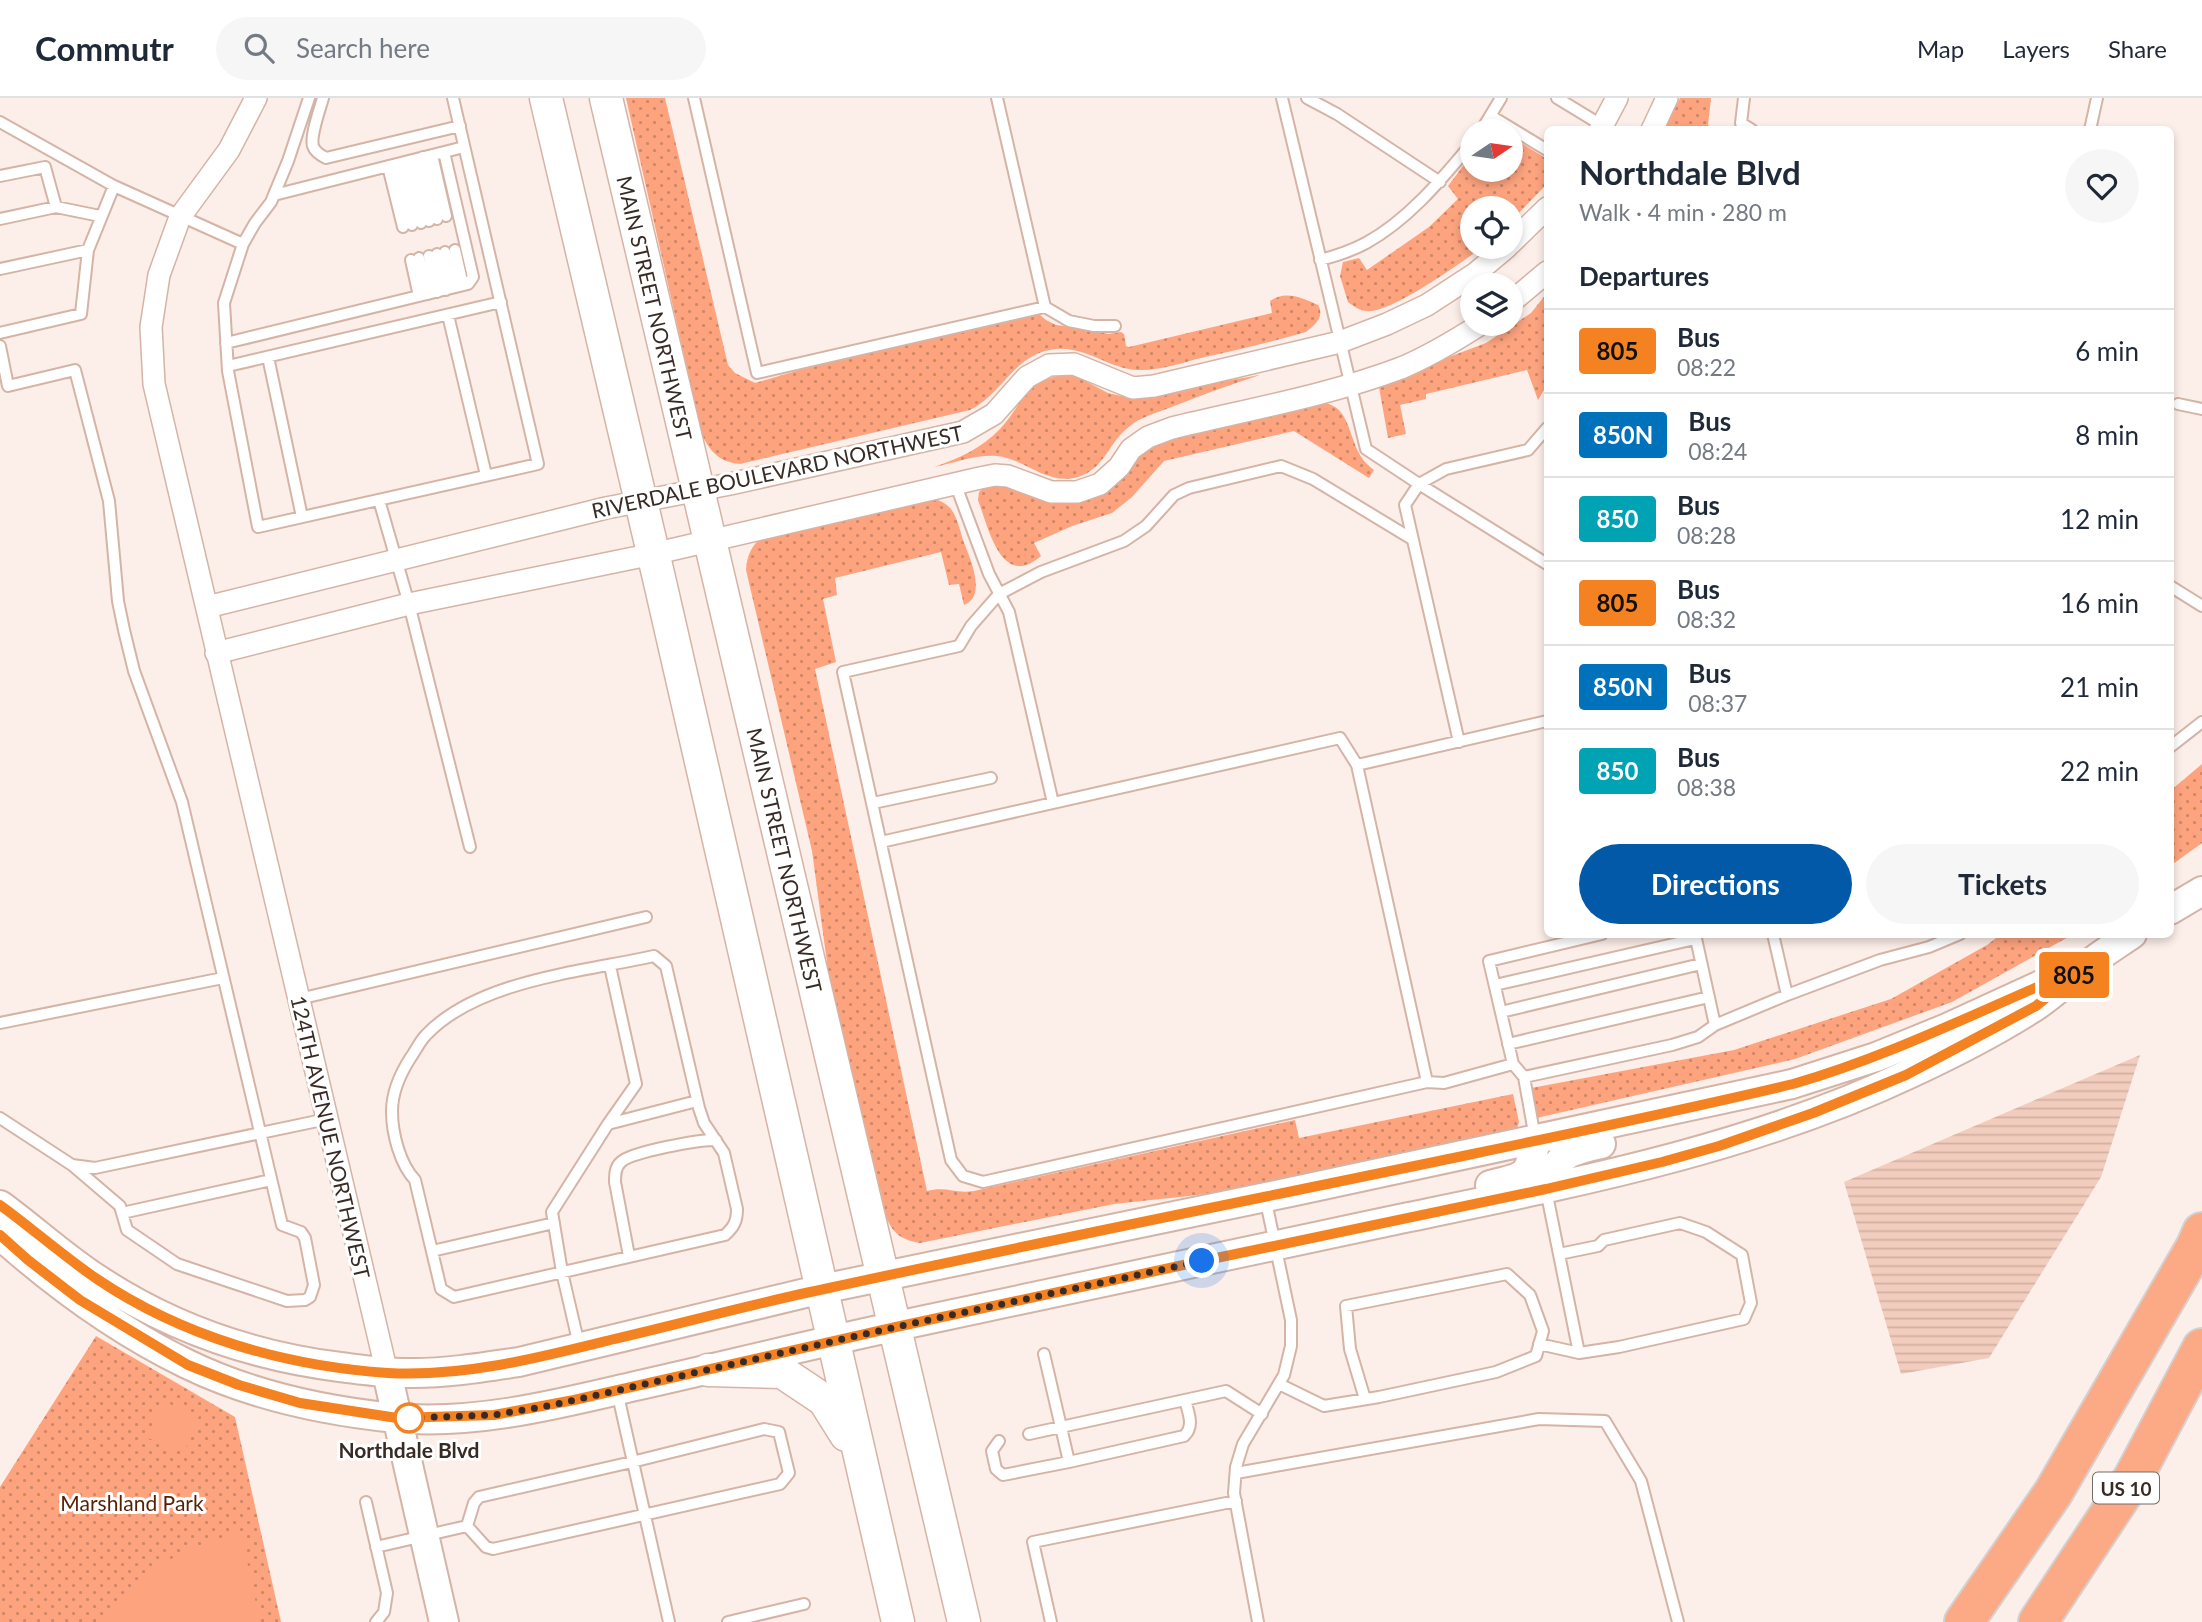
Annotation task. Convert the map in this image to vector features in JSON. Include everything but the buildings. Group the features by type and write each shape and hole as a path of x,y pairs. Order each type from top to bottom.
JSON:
{"highway":[{"name":"US 10","path":"1964,1622 2053,1493 2202,1232"},
{"name":"US 10","path":"2038,1622 2133,1478 2202,1348"},
{"path":"1948,1622 2053,1493"}],"main road":[{"path":"547,98 898,1622"},
{"name":"MAIN STREET NORTHWEST","path":"606,98 964,1622"},
{"path":"708,1370 782,1372 824,1400 860,1457"}],"street":[{"path":"207,607 154,384 151,327 159,275 180,217 229,150 256,98"},
{"path":"1604,126 1617,98"},
{"path":"1654,126 1667,98"},
{"name":"RIVERDALE BOULEVARD NORTHWEST","path":"1523,231 1544,211"},
{"name":"RIVERDALE BOULEVARD NORTHWEST","path":"207,607 606,508 697,491 963,432 994,414 1027,377 1049,365 1074,364 1133,388 1154,386 1340,342 1427,305 1476,273 1492,259"},
{"path":"1523,292 1544,275"},
{"path":"216,653 409,604 653,554 995,475 1007,476 1051,492 1077,492 1100,484 1119,467 1131,449 1148,437 1172,428 1350,385 1402,367 1462,336"},
{"name":"124TH AVENUE NORTHWEST","path":"207,607 444,1622"},
{"path":"2174,908 2202,891"},
{"path":"0,1236 80,1300 188,1365 239,1385 300,1403 397,1418 494,1415 617,1391 896,1327 1546,1189 1719,1146 1863,1093 1941,1058 2036,1006 2084,967 2126,938"},
{"path":"0,1205 96,1279 148,1309 195,1331 256,1352 305,1362 387,1373 485,1367 580,1348 822,1289 1740,1097 1836,1072 1947,1028 2027,990 2084,967"},
{"path":"1546,1189 1557,1162 1564,1155 1577,1149 1620,1140 1629,1135 1643,1117"},
{"path":"1413,1216 1423,1202 1520,1177 1527,1172 1531,1164 1536,1140"}],"lane":[{"path":"309,98 274,195 243,244 225,303 228,366 258,527 538,464 453,98"},
{"path":"323,98 312,145 317,153 326,158 460,126"},
{"path":"694,98 757,373 1045,307 1069,321 1094,326 1115,326"},
{"path":"997,98 1045,307"},
{"path":"1282,98 1366,449 1544,562"},
{"path":"1307,98 1337,114 1440,182"},
{"path":"1489,119 1501,98"},
{"path":"1557,98 1600,126"},
{"path":"1744,98 1741,123 1746,126"},
{"path":"2091,126 2097,98"},
{"path":"1491,116 1544,148"},
{"path":"0,122 114,187 243,244"},
{"path":"274,195 464,147"},
{"path":"226,343 468,284 472,277 444,152"},
{"path":"1320,260 1368,242 1403,216 1440,182 1460,158"},
{"path":"410,161 425,222"},
{"path":"410,161 425,222"},
{"path":"410,161 425,222"},
{"path":"0,176 45,167 56,207"},
{"path":"0,333 81,314 88,250 114,187"},
{"path":"0,219 56,207 100,216"},
{"path":"0,269 88,250"},
{"path":"433,255 441,291"},
{"path":"433,255 441,291"},
{"path":"433,255 441,291"},
{"path":"228,366 501,302"},
{"path":"448,315 486,475"},
{"path":"0,346 8,386 75,370 109,501 118,601 134,671 182,802 282,1225 301,1232 304,1238 314,1285 310,1297 288,1301 177,1264 127,1230 120,1206 72,1165 0,1118"},
{"path":"268,357 302,517"},
{"path":"2178,404 2202,409"},
{"path":"1459,742 1405,505 1419,484 1446,468 1528,450 1544,431"},
{"path":"1412,539 1313,479 1281,466 1189,488 1174,495 1146,526 1124,541 1041,572 999,594 971,626 959,646 844,672 951,1160 964,1177 984,1182 1427,1082 1444,1083 1513,1064"},
{"path":"956,483 989,574 1009,612 1053,803"},
{"path":"379,500 409,604 470,847"},
{"path":"2174,588 2202,606"},
{"path":"1357,765 1544,722"},
{"path":"2174,744 2202,722"},
{"path":"881,842 1340,737 1357,765 1427,1082"},
{"path":"873,803 991,778"},
{"path":"299,999 646,917"},
{"path":"1536,1140 1524,1077 1513,1064 1489,961 1585,938"},
{"path":"1495,985 1691,938"},
{"path":"1695,938 1716,1025"},
{"path":"1774,938 1787,995"},
{"path":"1524,1077 1699,1037 1716,1025 1787,995 1880,960 1929,947 1951,938"},
{"path":"654,956 666,966 697,1101 704,1123 724,1153 737,1209 737,1219 725,1235 454,1297 441,1289 415,1180 405,1170 392,1122 392,1096 403,1069 425,1035 457,1011 500,990 654,956"},
{"path":"1501,1012 1702,964"},
{"path":"580,1348 562,1272 552,1212 636,1084 610,966"},
{"path":"0,1023 223,978"},
{"path":"1508,1044 1709,997"},
{"path":"608,1124 697,1101"},
{"path":"72,1165 95,1168 327,1119"},
{"path":"629,1256 615,1182 615,1170 621,1161 635,1155 696,1141 716,1140"},
{"path":"122,1213 271,1180"},
{"path":"1546,1189 1579,1353"},
{"path":"1258,1622 1234,1493 1236,1473 1243,1444 1284,1375 1291,1346 1291,1320 1265,1198"},
{"path":"432,1251 554,1223"},
{"path":"1539,1344 1579,1353 1619,1348 1744,1320 1751,1303 1742,1255 1706,1232 1680,1223 1604,1240 1598,1246 1559,1254"},
{"path":"1279,1384 1324,1406 1365,1399 1496,1372 1536,1356 1544,1331 1530,1295 1507,1274 1346,1306 1350,1349 1365,1399"},
{"path":"1044,1354 1069,1462"},
{"path":"617,1391 669,1622"},
{"path":"1029,1434 1226,1391 1262,1414"},
{"path":"999,1441 992,1451 996,1469 1003,1475 1069,1462 1184,1436 1191,1425 1185,1400"},
{"path":"1236,1473 1539,1419 1605,1421 1641,1481 1678,1622"},
{"path":"764,1429 779,1432 789,1473 780,1484 493,1549 485,1546 467,1527 474,1503 479,1497 764,1429"},
{"path":"1051,1622 1033,1542 1236,1501"},
{"path":"366,1502 387,1593 384,1612 376,1622"},
{"path":"376,1547 467,1527"},
{"path":"728,1622 804,1604"}],"green space":[{"path":"626,98 665,98 728,365 735,373 755,383 827,362 1033,314 1040,315 1056,325 1108,334 1121,332 1124,334 1126,346 1129,347 1272,313 1270,301 1282,296 1294,296 1318,305 1320,317 1306,332 1154,369 1127,369 1067,349 1042,352 1019,366 981,403 970,410 740,464 727,461 713,452 702,435"},
{"path":"1680,98 1711,98 1710,126 1666,126"},
{"path":"1523,144 1544,157 1544,187 1523,209 1523,196 1460,196 1460,259 1466,259 1391,305 1367,311 1348,302 1340,276 1343,262 1359,258 1367,270 1429,227 1458,199 1448,186 1460,170 1460,182 1523,182"},
{"path":"1544,297 1544,390 1538,400 1527,370 1426,394 1426,399 1400,405 1406,434 1388,438 1379,387 1388,380 1486,343 1496,336 1523,336 1523,318"},
{"path":"1064,375 1076,376 1108,393 1135,399 1260,375 1139,420 1123,432 1095,468 1078,477 1056,478 997,456 934,467 978,447 1000,429 1032,388 1040,382"},
{"path":"1319,403 1329,404 1342,413 1360,456 1374,470 1369,478 1294,431 1164,461 1132,497 1112,513 1072,526 1034,543 1041,556 1027,565 1016,566 1006,561 998,551 978,500 979,492 985,486 1000,484 1052,503 1081,501 1151,445 1178,435"},
{"path":"931,498 947,505 957,520 975,575 975,593 971,600 964,605 959,584 949,585 941,552 835,578 837,595 823,599 836,662 815,669 927,1191 974,1191 1295,1120 1299,1138 1513,1094 1519,1122 1516,1132 1207,1194 1114,1204 920,1243 896,1233 887,1219 828,970 812,851 746,570 750,552 762,537"},
{"path":"2202,764 2202,843 2174,863 2174,788"},
{"path":"1996,938 2067,938 1952,1002 1795,1059 1532,1119 1526,1089 1734,1050 1891,999"},
{"name":"Marshland Park","path":"96,1336 235,1417 281,1622 0,1622 0,1487"},
{"path":"162,1401 199,1416 184,1452 148,1438"},
{"path":"241,1533 260,1622 102,1622 130,1589 163,1564 200,1546"}],"shaded area":[{"path":"2140,1055 2101,1177 1989,1358 1901,1374 1844,1182"}],"bus line":[{"name":"805","path":"0,1205 96,1279 148,1309 195,1331 256,1352 305,1362 387,1373 474,1368 519,1362 822,1289 1265,1198 1793,1084 1876,1057 2084,967 2036,1006 1952,1053 1813,1113 1719,1146 1546,1189 896,1327 574,1400 494,1415 397,1418 300,1403 239,1385 188,1365 80,1300 0,1235"}],"place":[{"name":"Northdale Blvd","path":"409,1418"}],"route":[{"path":"409,1418 494,1415 553,1405 1202,1261"}]}
